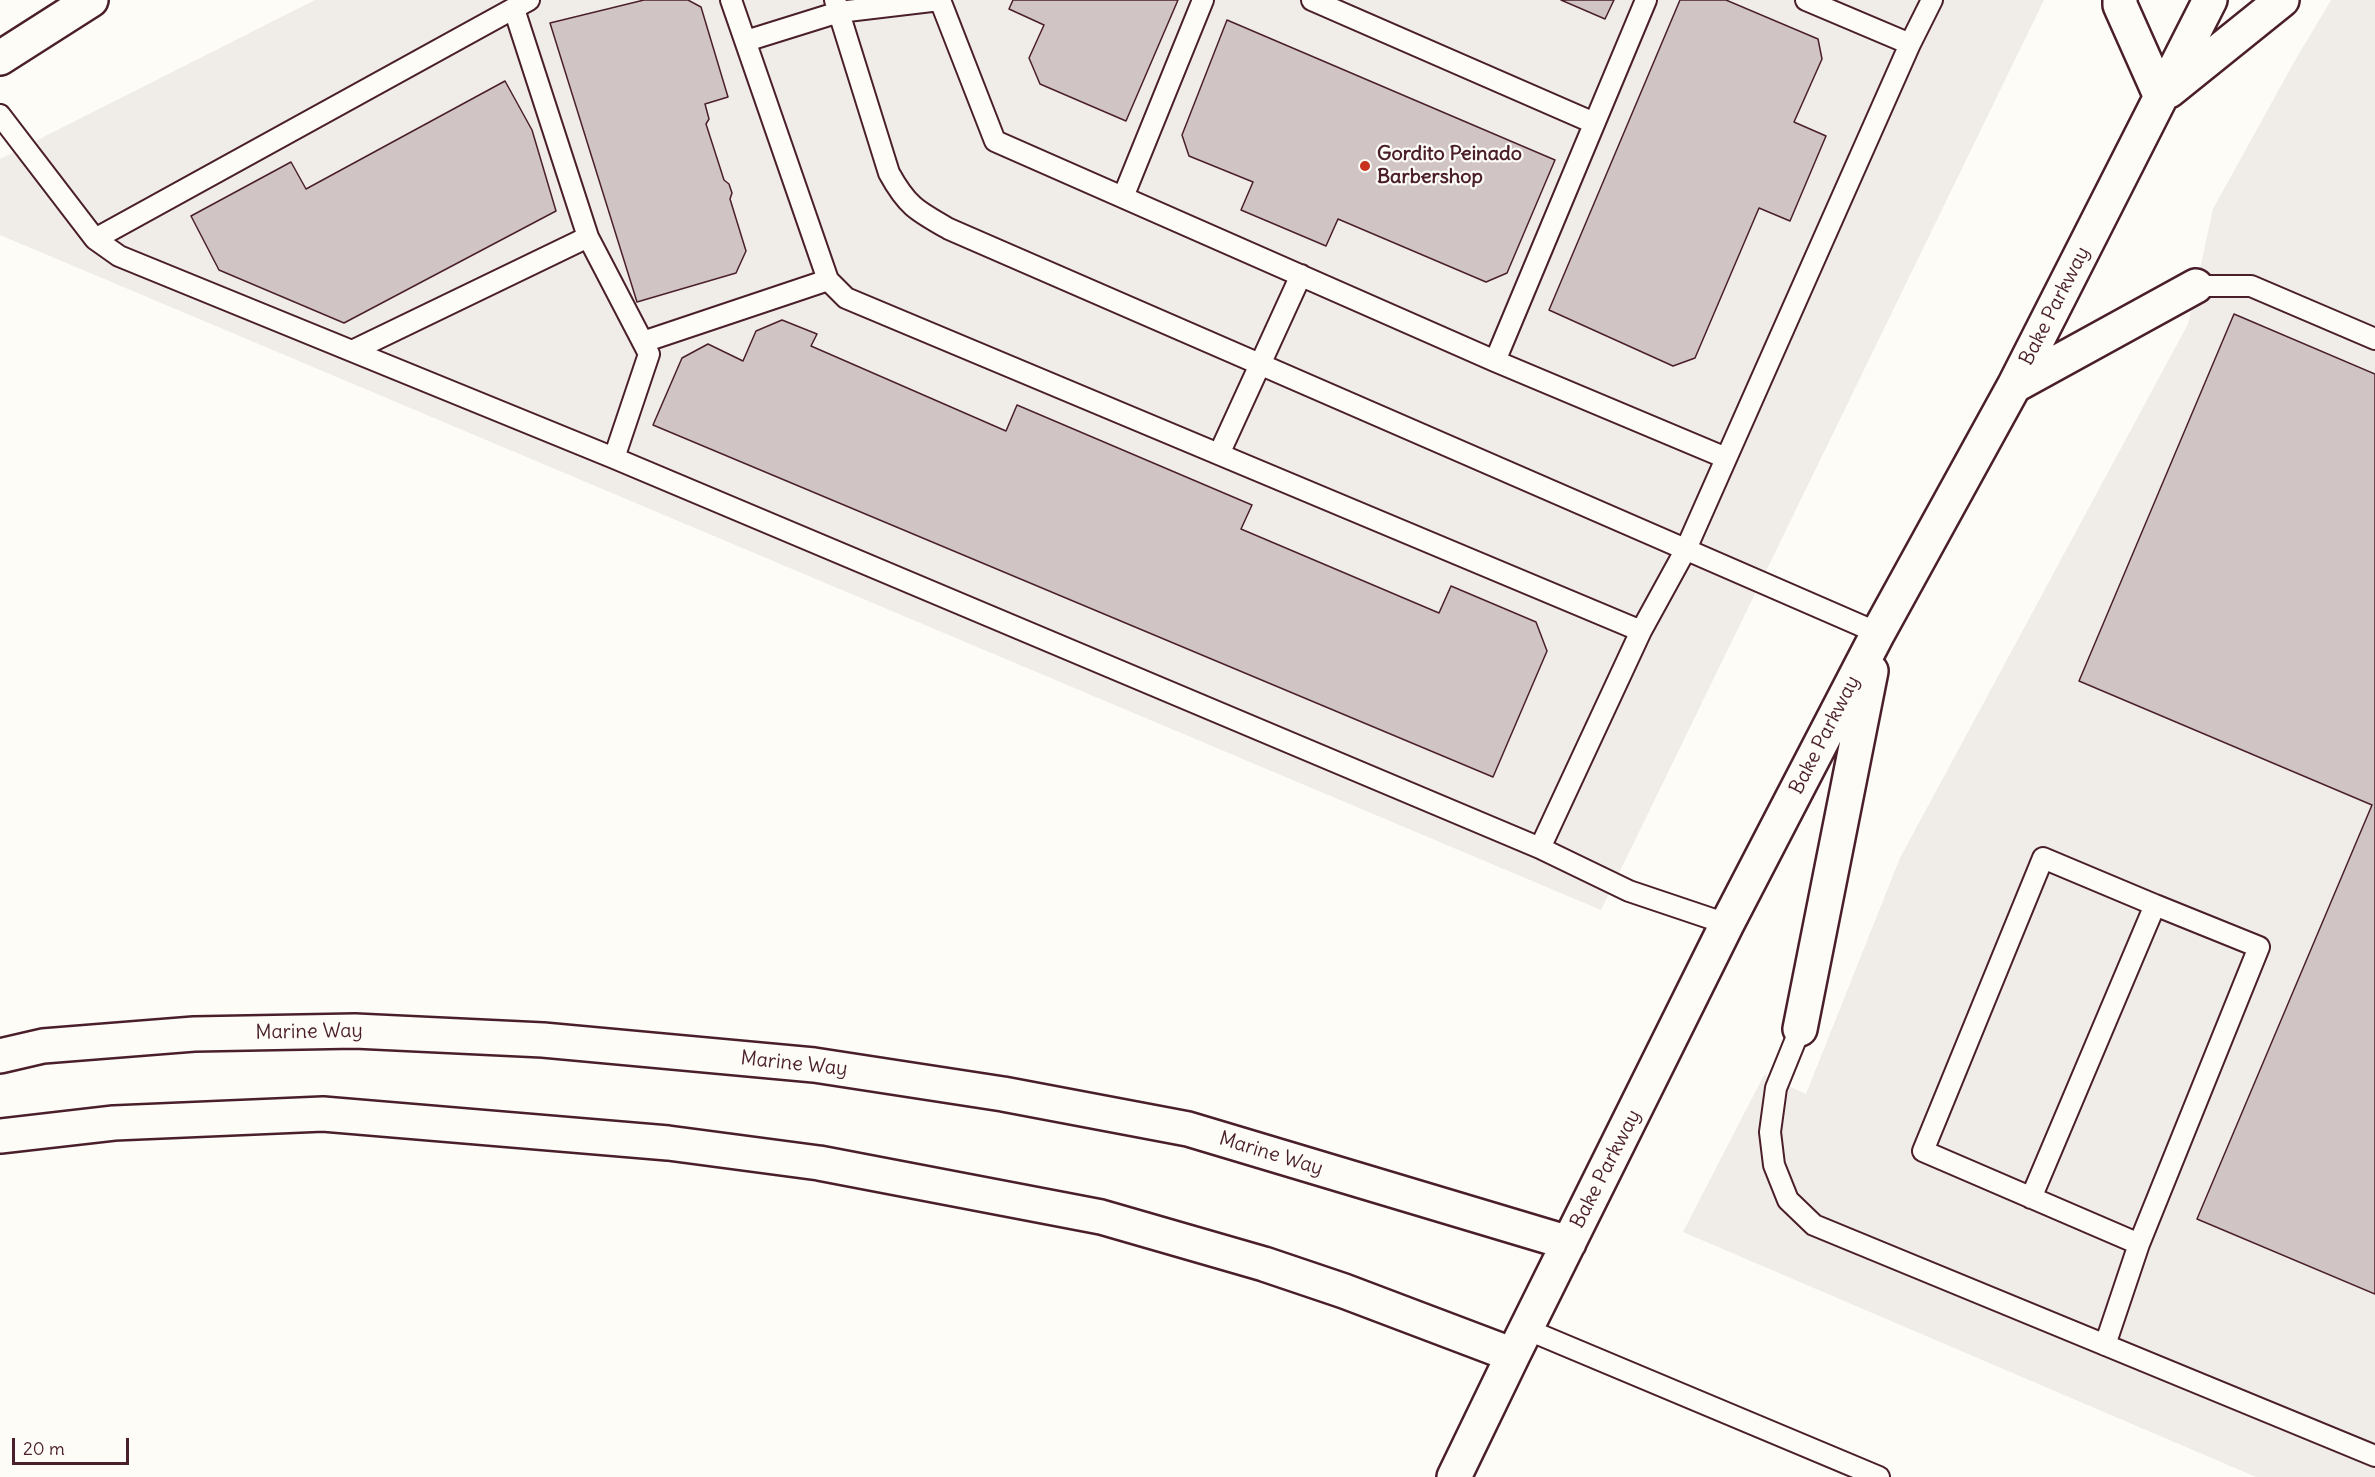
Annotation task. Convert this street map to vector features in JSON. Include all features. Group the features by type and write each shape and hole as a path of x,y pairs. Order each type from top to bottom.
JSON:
{"main road":[{"path":"0,58 91,0"},
{"path":"2120,0 2120,5 2161,97 2282,0"},
{"name":"Bake Parkway","path":"1454,1477 1727,924 1878,633 2014,386 2210,0"},
{"path":"2014,386 2196,286"},
{"path":"1800,1029 1878,633"},
{"name":"Marine Way","path":"0,1056 43,1046 194,1034 355,1031 543,1040 814,1065 1003,1094 1188,1129 1569,1243"},
{"path":"0,1136 114,1123 323,1114 668,1143 819,1163 1101,1217 1519,1342"}],"lane":[{"path":"731,0 828,280 846,298 1641,631"},
{"path":"746,41 837,6 940,0 994,141 1496,361 1726,458"},
{"path":"1123,197 1203,0"},
{"path":"1312,0 1594,123"},
{"path":"1496,361 1646,0"},
{"path":"1806,0 1910,44"},
{"path":"1540,848 1641,631 1686,549 1910,44 1932,0"},
{"path":"95,239 522,4 588,237 649,354 614,458"},
{"path":"837,6 889,173 902,197 919,213 960,233 1878,633"},
{"path":"0,116 95,239 119,256 614,458 1540,848 1629,891 1727,924"},
{"path":"352,351 588,237"},
{"path":"1219,454 1301,275"},
{"path":"643,342 828,280"},
{"path":"2196,286 2251,286 2375,339"},
{"path":"2104,1345 2139,1244 2259,947 2043,858 1923,1151 2139,1244"},
{"path":"2031,1197 2155,905"},
{"path":"1800,1029 1776,1088 1770,1132 1774,1166 1788,1200 1815,1225 2375,1456"},
{"path":"1519,1342 1879,1477"}],"shaded area":[{"path":"315,0 2044,0 1601,910 0,235 0,159"},
{"path":"2331,0 2375,0 2375,1477 2256,1477 1683,1232 1764,1075 1806,1094 1900,858 2188,324 2213,209"}],"building":[{"path":"644,0 688,0 701,7 728,97 705,104 709,119 706,124 724,180 729,184 732,193 730,199 746,251 736,273 637,302 550,23"},
{"path":"1013,0 1178,0 1126,121 1040,84 1029,58 1044,25 1009,9"},
{"path":"1561,0 1614,0 1605,19"},
{"path":"1680,0 1726,0 1818,39 1822,59 1794,122 1826,136 1790,221 1759,208 1695,358 1673,366 1549,310"},
{"path":"1227,20 1555,160 1507,273 1486,282 1338,219 1326,246 1241,210 1253,182 1189,156 1182,135"},
{"path":"505,81 532,130 556,211 344,323 219,270 191,216 291,162 306,189"},
{"path":"2234,314 2375,374 2375,1294 2197,1219 2372,805 2079,681"},
{"path":"782,320 817,334 811,346 1006,431 1017,405 1252,505 1241,529 1439,613 1451,586 1536,622 1547,651 1493,777 653,425 682,358 708,344 743,361 756,331"}],"place":[{"name":"Gordito Peinado Barbershop","path":"1365,166"}]}
